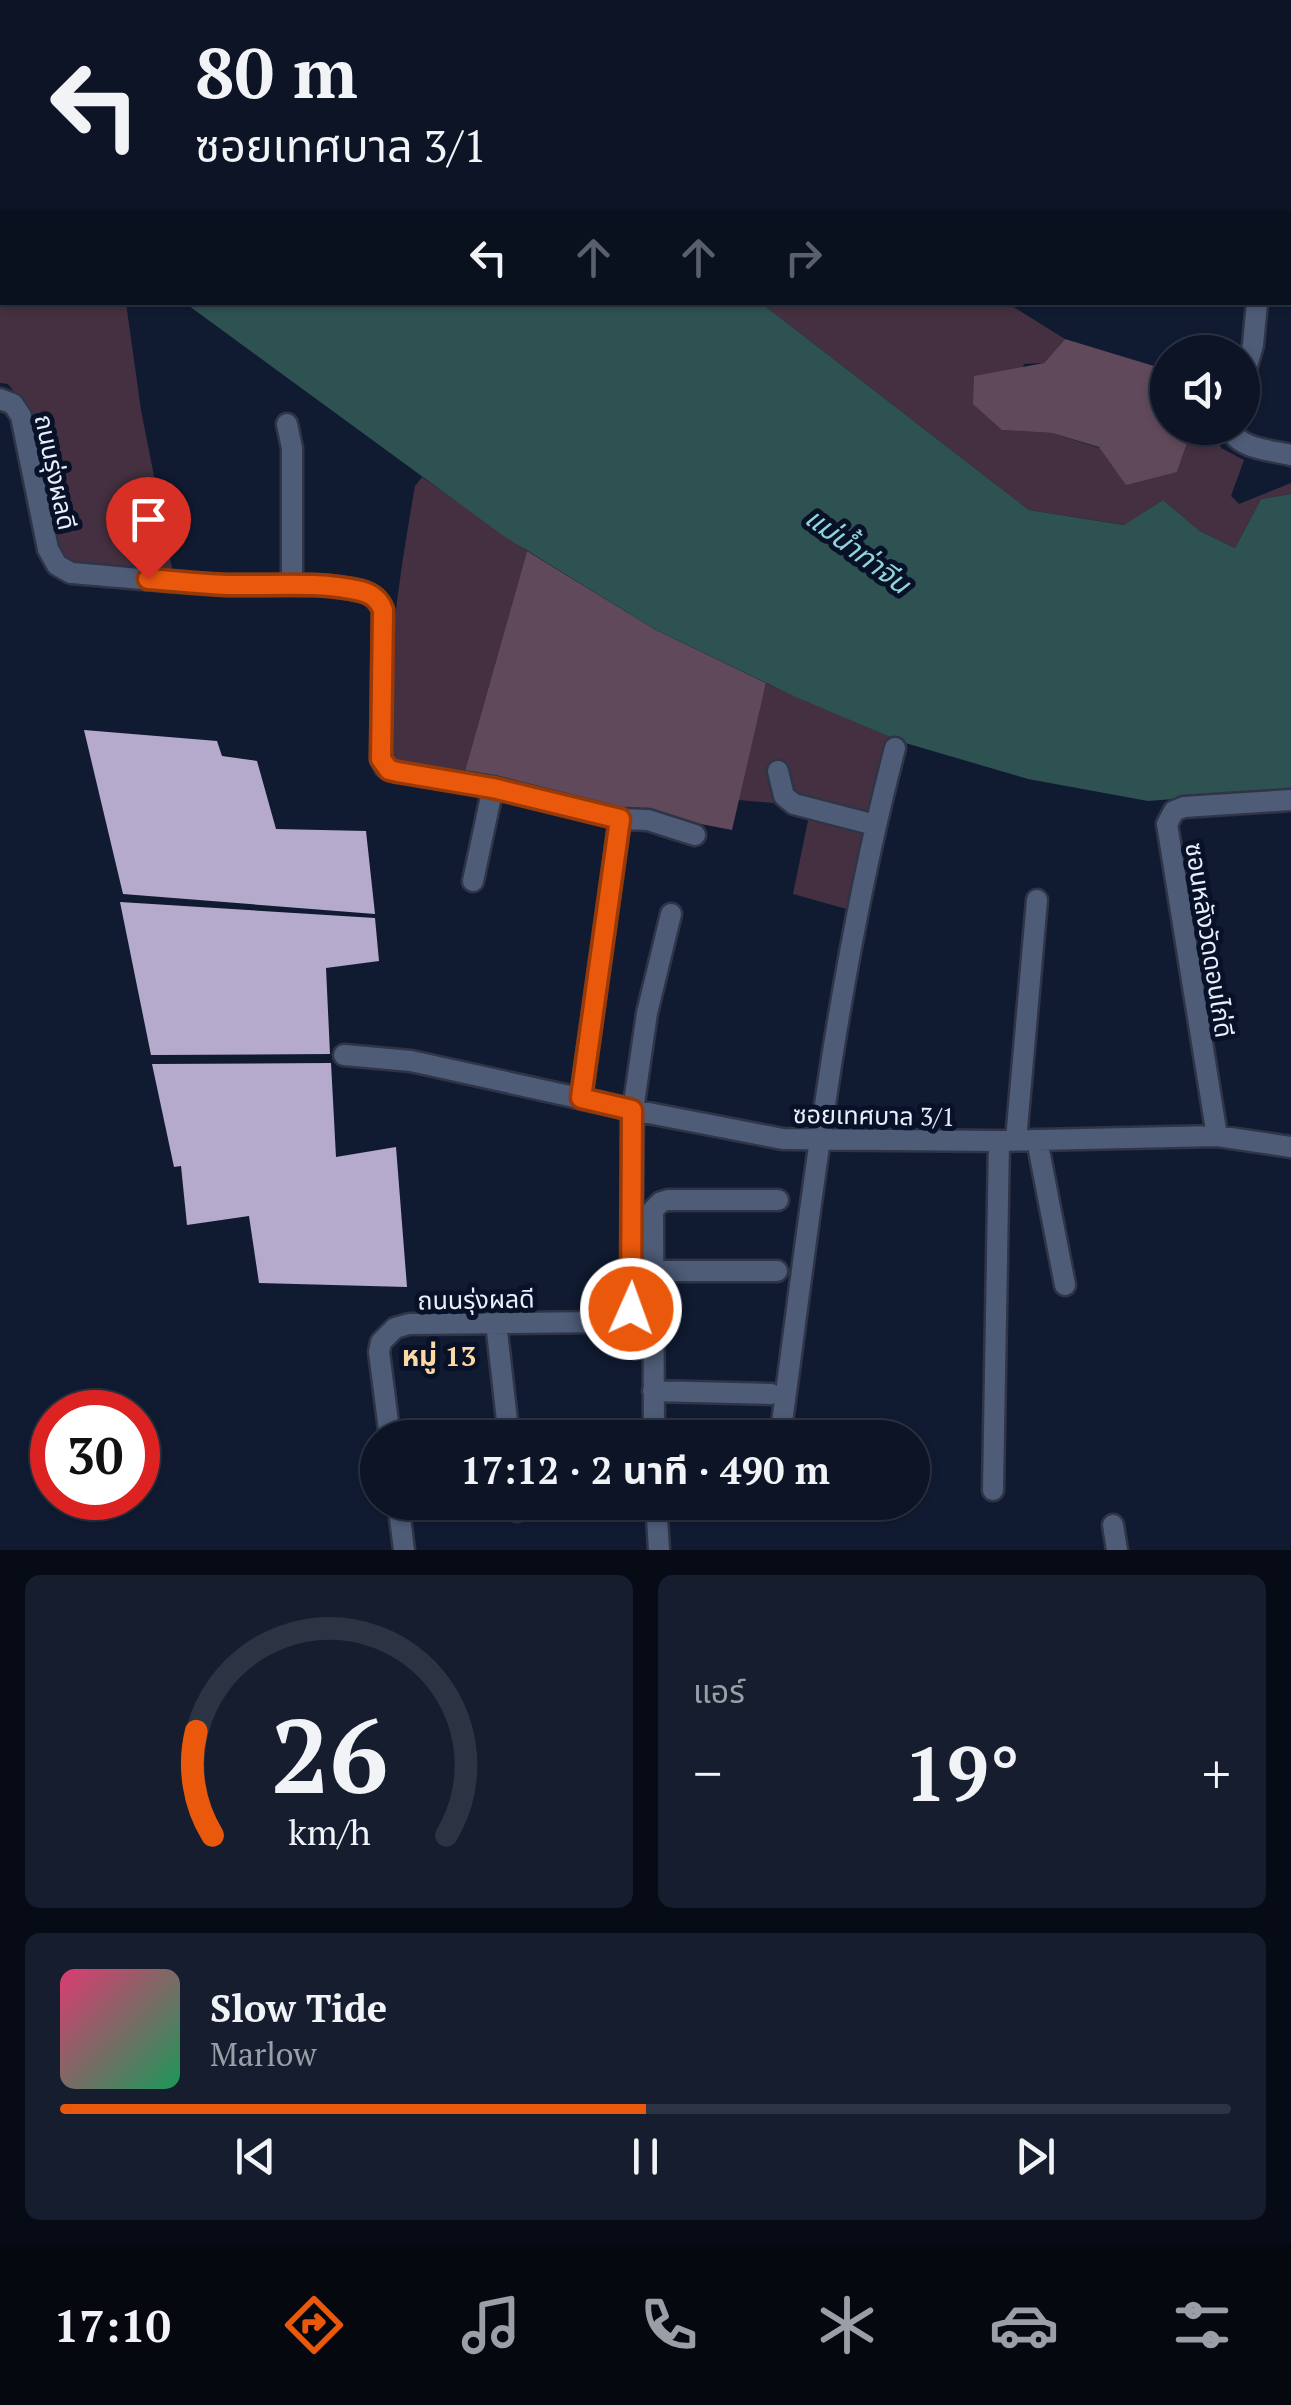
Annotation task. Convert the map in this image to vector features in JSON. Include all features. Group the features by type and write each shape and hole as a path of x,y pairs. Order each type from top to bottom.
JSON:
{"street":[{"path":"1254,335 1257,305"},
{"name":"ถนนรุ่งผลดี","path":"0,400 13,404 21,416 48,549 57,566 72,573 225,585 292,585 359,590 372,595 382,605 381,759 385,766 620,819 648,820 695,835"},
{"path":"287,424 292,448 292,585"},
{"path":"1248,445 1291,455"},
{"path":"782,1420 820,1141 875,825 895,748"},
{"path":"778,772 784,796 794,804 875,825"},
{"path":"473,881 493,788"},
{"name":"ซอนหลังวัดดอนไก่ดี","path":"1217,1136 1167,824 1174,810 1184,807 1291,800"},
{"path":"581,1098 620,819"},
{"path":"993,1490 1007,1140 1037,900"},
{"name":"ถนนรุ่งผลดี","path":"388,1420 379,1352 386,1334 408,1324 605,1322 621,1318 631,1309 632,1110 648,1013 671,914"},
{"name":"ซอยเทศบาล 3/1","path":"344,1055 411,1061 783,1139 1217,1136 1291,1147"},
{"path":"1038,1140 1066,1285"},
{"path":"654,1420 652,1216 661,1202 778,1200"},
{"path":"651,1270 777,1270"},
{"path":"496,1323 507,1420"},
{"path":"653,1391 771,1394"},
{"path":"400,1520 404,1550"},
{"path":"657,1520 658,1550"},
{"path":"1113,1525 1117,1550"}],"shaded area":[{"path":"0,305 126,305 141,410 173,573 61,564 23,403 8,384 0,383"},
{"path":"764,305 1010,305 1065,339 1044,363 1024,364 1002,430 1052,433 1177,472 1187,445 1220,445 1244,460 1231,496 1239,504 1291,483 1291,494 1261,499 1235,548 1200,531 1163,500 1125,525 1029,510"},
{"path":"1065,339 1150,365 1150,445 1187,445 1177,472 1126,485 1099,447 1052,433 1002,430 973,404 974,376 1044,363"},
{"path":"422,477 527,551 463,778 405,767 390,755 395,619 415,486"},
{"path":"527,551 656,630 766,683 732,830 463,778"},
{"path":"766,683 902,742 850,910 793,894 811,806 738,800"}],"water":[{"name":"แม่น้ำท่าจีน","path":"188,305 764,305 1029,510 1124,525 1163,500 1200,531 1235,548 1261,499 1291,494 1291,790 1148,801 1028,779 902,742 656,630 505,537"}],"building":[{"path":"84,730 217,741 222,756 257,761 276,829 366,831 375,914 123,894"},
{"path":"120,902 375,918 379,961 326,968 330,1054 151,1055"},
{"path":"331,1063 336,1157 396,1147 407,1287 259,1283 249,1216 187,1225 181,1166 174,1167 152,1064"}],"district":[{"name":"หมู่ 13","path":"439,1355"}],"route":[{"path":"148,579 292,585 359,590 372,595 383,610 381,759 389,770 493,788 620,819 581,1098 632,1110 631,1309"}]}
